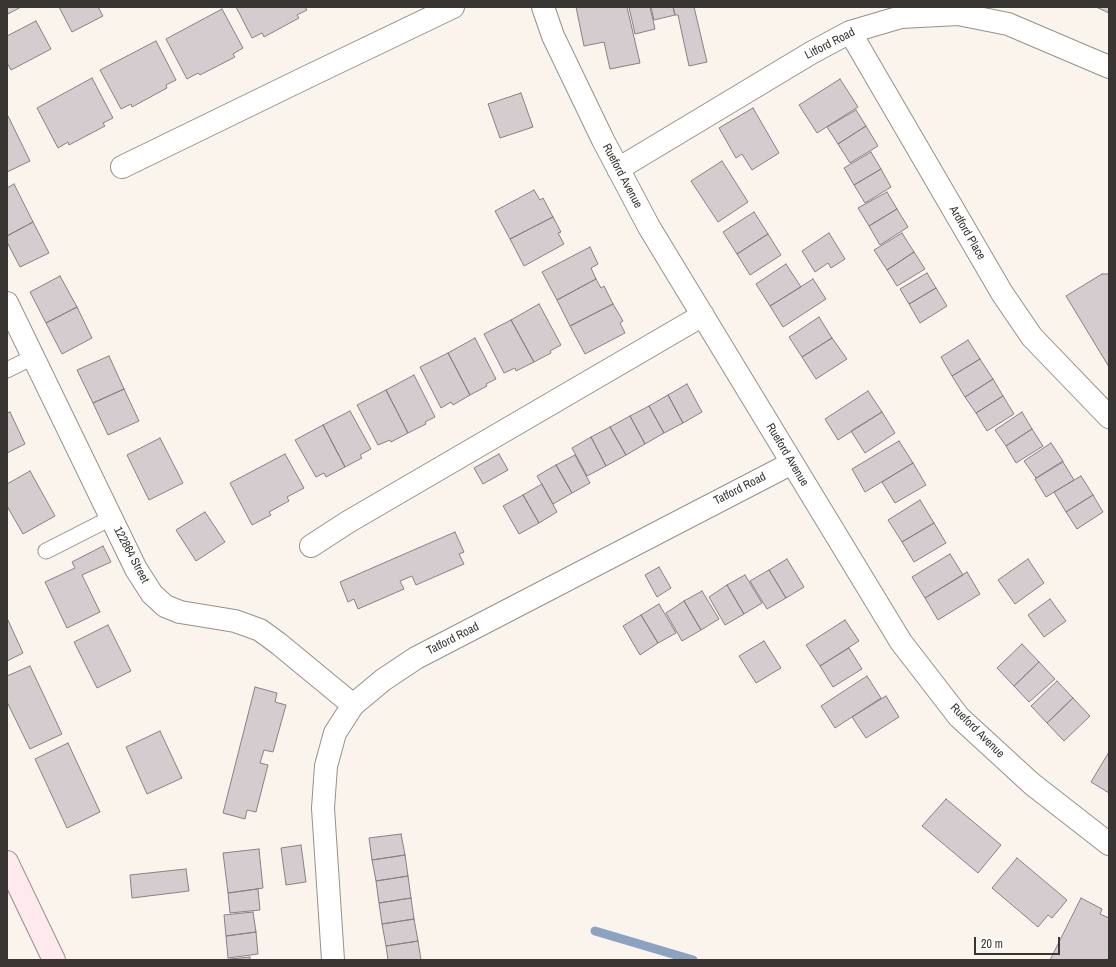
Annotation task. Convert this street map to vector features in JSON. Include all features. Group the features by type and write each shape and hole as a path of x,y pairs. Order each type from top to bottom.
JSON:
{"main road":[{"path":"7,862 54,960"}],"street":[{"path":"122,167 453,7"},
{"name":"Rueford Avenue","path":"543,7 553,36 603,140 649,227 901,642 959,717 1032,784 1109,844"},
{"name":"Litford Road","path":"618,169 811,53 850,32 901,17 958,14 1008,24 1109,67"},
{"name":"Ardford Place","path":"850,32 1002,293 1032,337 1109,416"},
{"name":"122864 Street","path":"7,302 136,570 152,594 165,606 180,612 235,621 260,630 353,706"},
{"path":"311,546 348,522 703,316"},
{"name":"Tatford Road","path":"333,960 323,808 326,766 335,733 353,706 383,680 416,658 792,463"}],"lane":[{"path":"7,370 33,357"},
{"path":"46,551 111,518"}],"building":[{"path":"7,7 21,7 8,14"},
{"path":"59,7 98,7 103,16 72,32"},
{"path":"236,7 305,7 307,10 297,15 299,18 264,37 262,33 252,38"},
{"path":"576,7 627,7 640,63 610,69 604,42 584,46"},
{"path":"629,7 650,7 655,29 635,34"},
{"path":"651,7 673,7 675,15 654,20"},
{"path":"673,7 694,7 707,62 689,66 678,15 675,15"},
{"path":"1096,7 1109,7 1109,13"},
{"path":"222,9 243,48 233,54 235,57 200,75 198,73 187,79 166,39"},
{"path":"36,21 51,49 11,70 7,63 7,36"},
{"path":"156,41 176,80 166,85 167,88 132,107 131,104 121,109 100,70"},
{"path":"92,78 113,118 103,123 105,126 69,145 68,142 58,148 37,108"},
{"path":"840,79 858,107 817,133 799,105"},
{"path":"521,93 533,127 500,138 488,104"},
{"path":"753,108 779,153 752,170 742,154 736,158 719,128"},
{"path":"856,110 866,126 838,144 827,127"},
{"path":"7,116 30,161 7,172"},
{"path":"866,126 878,146 850,163 838,144"},
{"path":"871,152 881,169 854,185 844,168"},
{"path":"722,161 748,202 718,222 691,181"},
{"path":"881,169 891,187 865,203 854,185"},
{"path":"14,184 33,222 7,236 7,188"},
{"path":"534,190 540,200 543,198 553,217 510,239 495,211"},
{"path":"887,192 897,209 869,226 858,208"},
{"path":"897,209 908,227 880,245 869,226"},
{"path":"754,212 768,234 737,254 723,232"},
{"path":"553,217 561,232 558,233 564,244 524,266 510,239"},
{"path":"33,222 49,253 20,267 7,242 7,236"},
{"path":"829,233 845,259 831,268 828,263 815,272 802,251"},
{"path":"902,233 914,252 887,270 874,250"},
{"path":"768,234 781,255 750,275 737,254"},
{"path":"590,247 598,264 591,268 596,279 557,300 542,272"},
{"path":"914,252 925,269 897,286 887,270"},
{"path":"786,264 801,287 770,306 756,284"},
{"path":"927,273 936,288 909,304 900,289"},
{"path":"1102,274 1109,274 1109,367 1066,296"},
{"path":"60,276 77,307 46,323 30,292"},
{"path":"596,279 601,288 604,286 613,304 570,326 557,300"},
{"path":"813,279 826,299 783,327 770,306"},
{"path":"936,288 947,306 920,323 909,304"},
{"path":"539,304 561,345 550,351 551,353 534,362 511,320"},
{"path":"613,304 623,321 620,323 625,333 585,354 570,326"},
{"path":"77,307 92,338 62,354 46,323"},
{"path":"819,317 832,338 802,357 789,337"},
{"path":"511,320 534,362 516,371 515,368 504,373 484,334"},
{"path":"475,338 496,379 486,384 487,386 470,395 448,353"},
{"path":"832,338 847,359 816,379 802,357"},
{"path":"968,340 980,359 952,376 941,357"},
{"path":"448,353 470,395 453,405 451,402 441,408 420,367"},
{"path":"109,356 124,389 93,403 77,370"},
{"path":"980,359 993,379 965,397 952,376"},
{"path":"414,375 435,417 425,422 426,424 408,433 386,390"},
{"path":"993,379 1003,396 976,413 965,397"},
{"path":"687,384 702,412 683,423 668,395"},
{"path":"124,389 139,421 108,435 93,403"},
{"path":"386,390 408,433 391,442 390,440 378,445 357,405"},
{"path":"868,391 882,412 838,440 825,419"},
{"path":"668,395 683,423 664,433 649,406"},
{"path":"1003,396 1014,414 987,431 976,413"},
{"path":"649,406 664,433 645,444 630,416"},
{"path":"350,411 371,449 360,455 362,458 345,467 323,425"},
{"path":"10,412 25,444 7,453 7,413"},
{"path":"882,412 895,433 865,453 851,431"},
{"path":"1022,412 1032,429 1006,446 995,430"},
{"path":"630,416 645,444 626,455 610,427"},
{"path":"323,425 345,467 326,477 324,473 316,477 295,440"},
{"path":"610,427 626,455 606,466 591,437"},
{"path":"1032,429 1043,446 1016,463 1006,446"},
{"path":"591,437 606,466 587,476 572,448"},
{"path":"160,438 183,483 149,500 127,455"},
{"path":"899,441 913,463 865,492 852,469"},
{"path":"1051,443 1063,461 1036,478 1024,461"},
{"path":"285,454 304,488 287,497 289,501 269,512 271,515 252,525 230,483"},
{"path":"499,454 508,470 483,484 474,468"},
{"path":"575,455 590,483 572,493 556,465"},
{"path":"1063,462 1074,480 1046,497 1035,479"},
{"path":"913,463 926,485 895,503 882,482"},
{"path":"556,465 572,493 553,504 537,476"},
{"path":"30,471 55,516 23,534 7,506 7,484"},
{"path":"1081,476 1093,495 1066,512 1054,492"},
{"path":"542,484 557,512 539,523 523,495"},
{"path":"523,495 539,523 519,534 503,506"},
{"path":"1093,495 1103,512 1077,529 1066,512"},
{"path":"920,500 934,523 902,542 888,520"},
{"path":"205,512 225,542 196,561 176,530"},
{"path":"934,523 946,543 914,562 902,542"},
{"path":"455,532 464,552 459,554 464,564 416,585 412,576 400,581 404,589 358,609 354,599 348,602 340,582"},
{"path":"103,546 111,562 82,575 100,612 67,628 45,582 75,568 72,562"},
{"path":"950,554 963,575 925,598 912,577"},
{"path":"787,559 804,587 786,598 769,570"},
{"path":"1028,559 1044,583 1015,604 998,580"},
{"path":"659,567 671,588 657,597 645,575"},
{"path":"769,570 786,598 767,609 750,581"},
{"path":"967,572 980,594 938,620 925,598"},
{"path":"745,575 762,603 744,614 727,585"},
{"path":"727,585 744,614 725,625 709,597"},
{"path":"702,591 719,619 701,630 684,601"},
{"path":"1050,599 1066,621 1044,637 1028,615"},
{"path":"684,601 701,630 682,641 666,613"},
{"path":"659,604 676,633 658,643 641,615"},
{"path":"641,615 658,643 640,655 623,626"},
{"path":"7,618 23,653 7,661"},
{"path":"845,620 859,641 820,666 806,645"},
{"path":"108,625 131,671 97,688 74,642"},
{"path":"764,641 781,668 756,683 739,656"},
{"path":"1022,644 1039,662 1014,686 997,668"},
{"path":"849,648 862,669 833,687 820,666"},
{"path":"1039,662 1055,679 1029,702 1014,686"},
{"path":"30,666 62,734 30,749 7,702 7,676"},
{"path":"867,676 881,698 835,728 821,706"},
{"path":"1057,681 1073,698 1047,723 1031,706"},
{"path":"255,687 277,693 275,702 286,705 273,752 264,750 260,763 268,765 256,812 247,810 245,819 223,813"},
{"path":"886,696 899,717 866,738 852,717"},
{"path":"1073,698 1090,716 1064,741 1047,723"},
{"path":"160,731 182,778 147,794 126,747"},
{"path":"68,743 100,812 67,828 35,759"},
{"path":"1109,752 1109,793 1091,782"},
{"path":"946,799 1001,845 978,873 922,826"},
{"path":"401,834 405,855 372,860 369,838"},
{"path":"301,845 306,882 286,885 281,848"},
{"path":"259,849 263,888 228,893 223,853"},
{"path":"405,855 408,876 376,881 372,860"},
{"path":"1017,858 1067,900 1052,918 1048,915 1038,927 992,888"},
{"path":"186,869 189,891 132,898 130,875"},
{"path":"408,876 411,898 379,903 376,881"},
{"path":"258,889 260,910 230,913 228,893"},
{"path":"411,898 414,919 382,924 379,903"},
{"path":"1081,898 1102,909 1100,914 1109,918 1109,957 1107,960 1050,960"},
{"path":"253,912 256,932 226,936 224,915"},
{"path":"414,919 418,941 386,946 382,924"},
{"path":"256,932 258,954 228,958 226,936"},
{"path":"418,941 421,960 388,960 386,946"},
{"path":"250,957 250,960 221,960"}],"waterway":[{"path":"595,931 693,960"}]}
